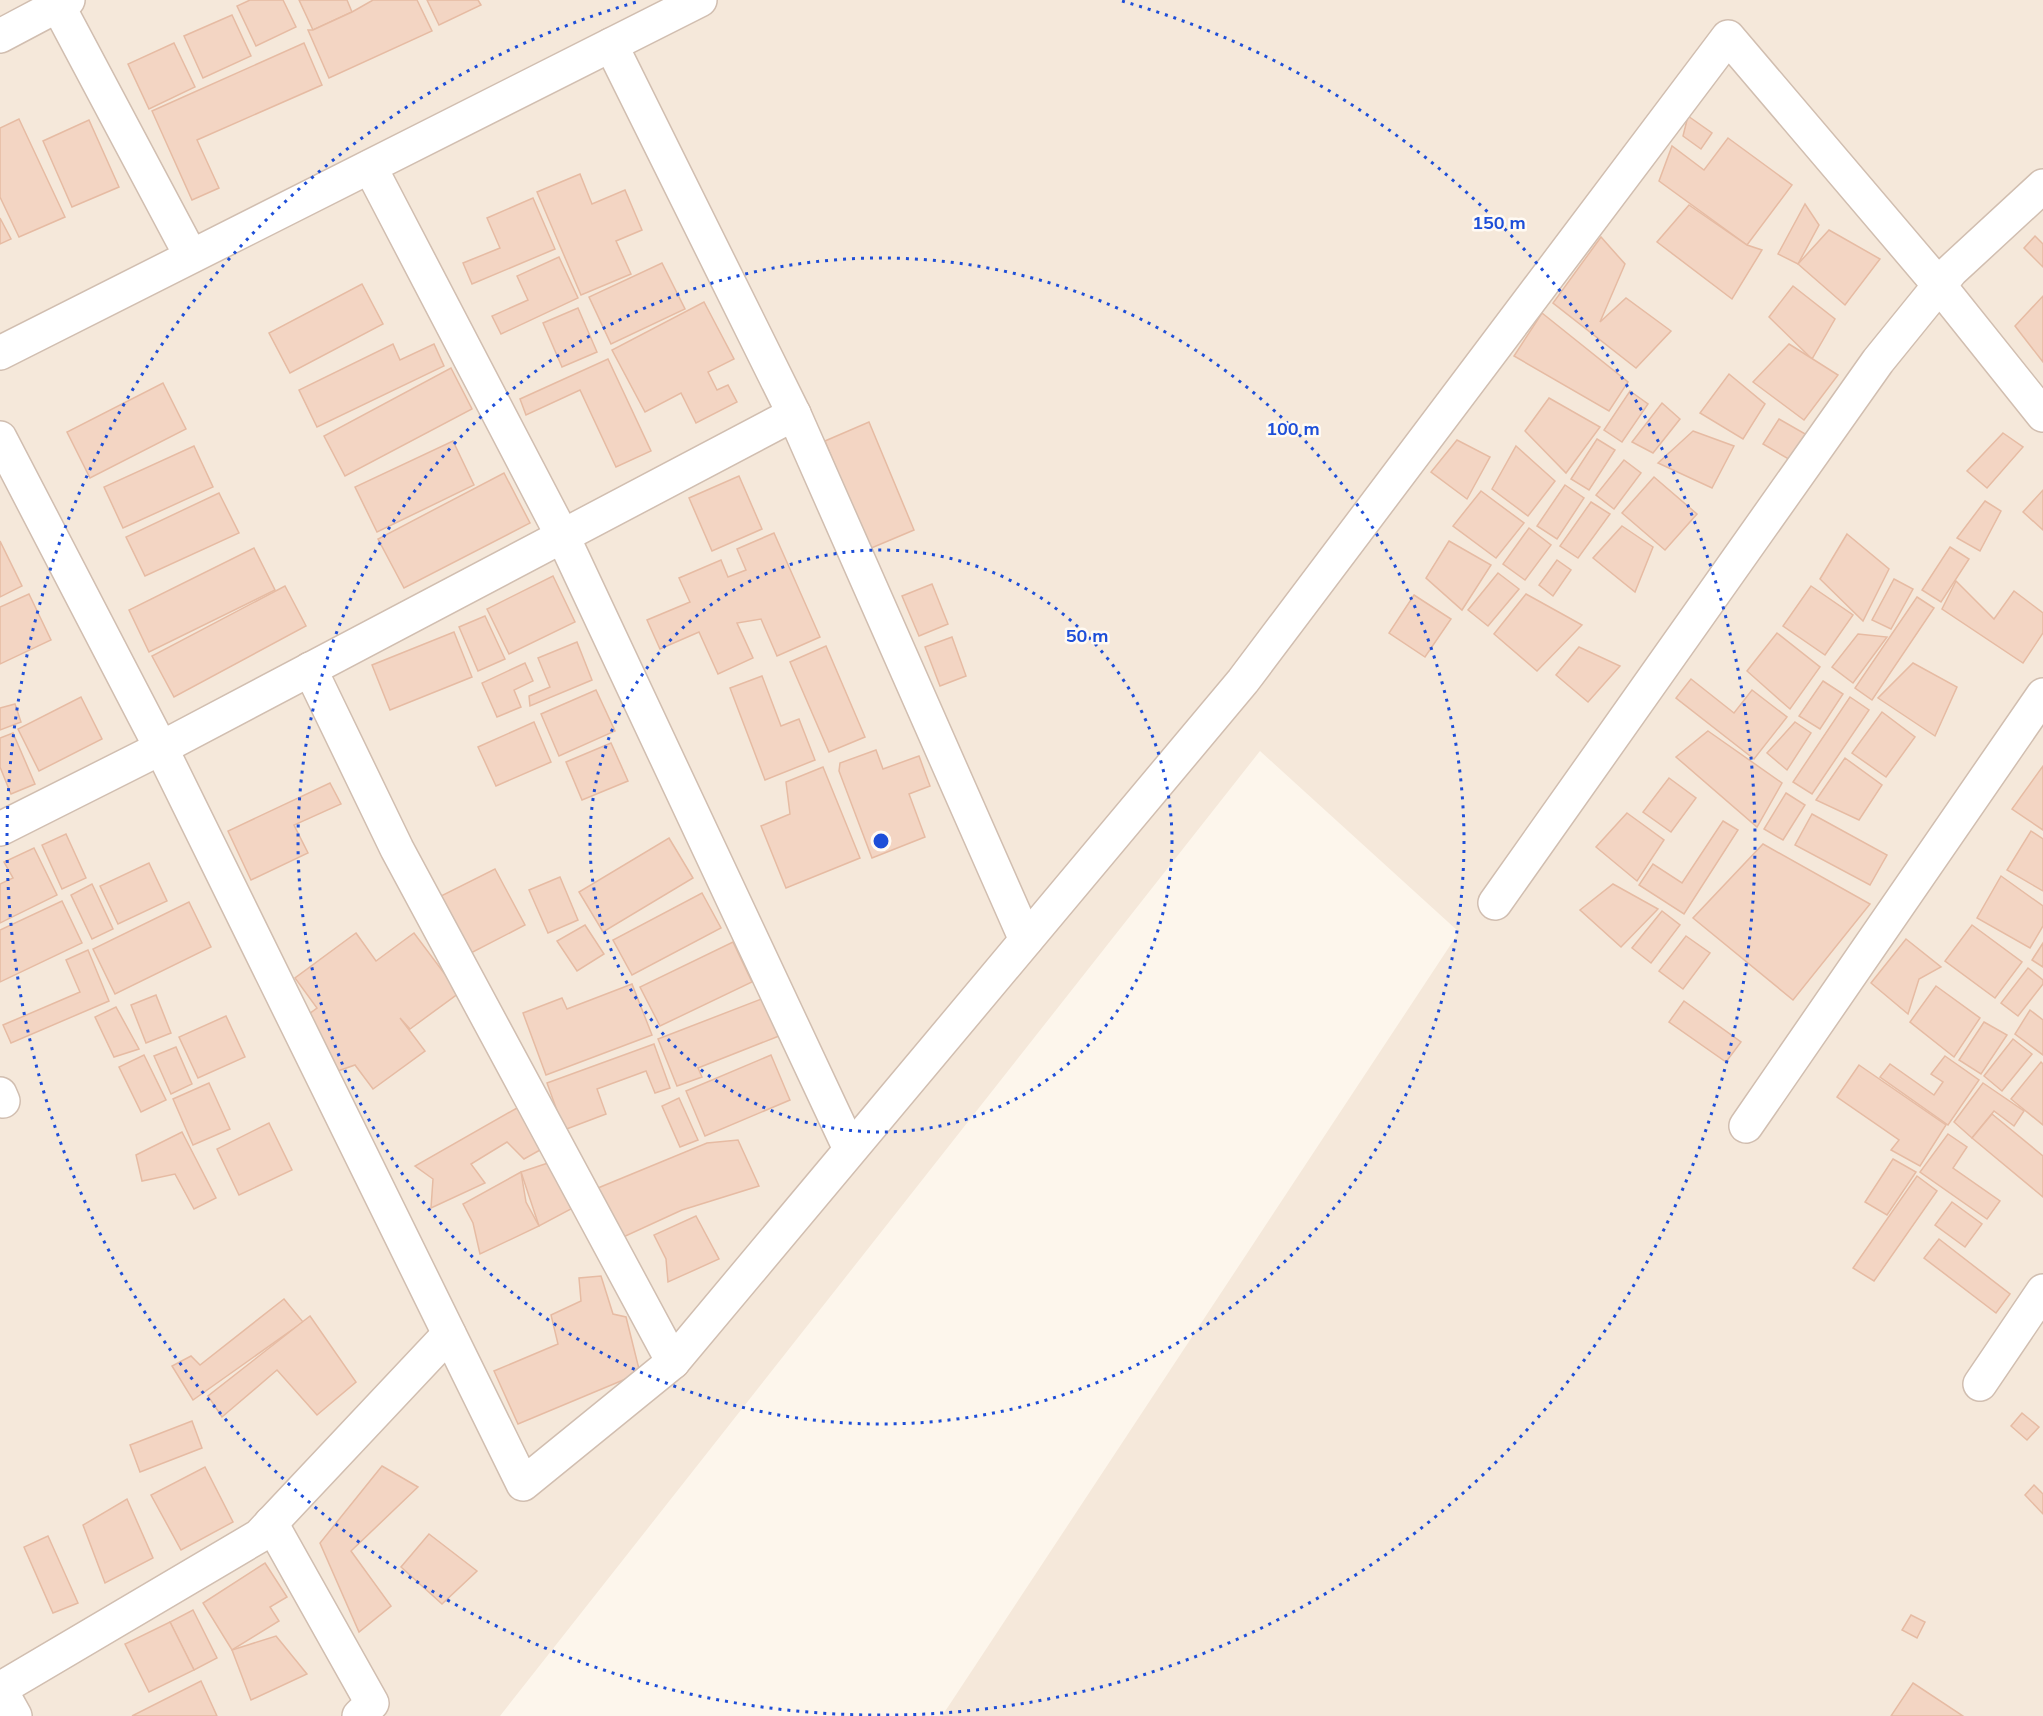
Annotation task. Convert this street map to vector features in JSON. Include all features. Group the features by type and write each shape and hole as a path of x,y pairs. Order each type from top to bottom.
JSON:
{"street":[{"path":"0,352 700,0"},
{"path":"0,36 60,2 191,256"},
{"path":"0,438 160,748 524,1484 673,1362 1243,681 1728,37 1939,285 2043,415"},
{"path":"611,45 795,414 1026,940"},
{"path":"370,166 562,537 850,1149"},
{"path":"1495,903 1871,371 1951,271 2043,186"},
{"path":"0,829 160,748 795,414"},
{"path":"310,669 397,849 673,1362"},
{"path":"1746,1126 2043,694"},
{"path":"1980,1384 2043,1291"},
{"path":"15,1716 0,1689 259,1536 449,1334"},
{"path":"271,1523 372,1703 359,1716"}],"shaded area":[{"path":"0,0 2043,0 2043,1716 942,1716 1459,932 1260,751 500,1716 0,1716"}],"building":[{"path":"250,0 283,0 296,27 256,46 237,6"},
{"path":"299,0 347,0 352,12 313,30"},
{"path":"373,0 417,0 432,31 329,78 308,30 313,30 352,12"},
{"path":"427,0 478,0 481,5 439,25"},
{"path":"232,15 251,56 203,78 184,36"},
{"path":"174,43 195,87 149,109 128,64"},
{"path":"304,43 322,85 197,140 219,188 192,200 152,111"},
{"path":"1688,116 1712,133 1701,149 1683,136"},
{"path":"19,119 65,217 19,237 0,197 0,128"},
{"path":"89,120 119,187 72,207 43,141"},
{"path":"1728,138 1792,185 1747,245 1659,181 1672,146 1704,170"},
{"path":"580,174 592,204 625,190 642,230 616,241 631,274 581,295 537,192"},
{"path":"533,198 555,249 472,284 463,263 500,248 487,218"},
{"path":"1805,204 1819,225 1798,264 1778,254"},
{"path":"1689,205 1747,245 1762,250 1732,299 1657,242"},
{"path":"0,218 11,239 0,244"},
{"path":"1829,230 1880,259 1845,305 1798,264"},
{"path":"2035,236 2043,244 2043,267 2024,248"},
{"path":"1601,237 1625,264 1600,322 1626,298 1671,331 1636,368 1553,303"},
{"path":"559,257 578,298 501,334 492,316 528,300 517,276"},
{"path":"662,263 685,309 611,344 589,297"},
{"path":"362,284 383,324 290,373 269,333"},
{"path":"1793,286 1835,319 1812,359 1769,317"},
{"path":"2043,296 2043,362 2015,326"},
{"path":"704,302 734,359 708,372 717,390 728,385 737,402 696,423 681,393 645,412 612,350"},
{"path":"578,308 597,352 562,367 543,323"},
{"path":"1542,313 1628,382 1609,411 1514,356"},
{"path":"393,344 400,360 434,344 444,366 317,427 299,390"},
{"path":"1789,344 1838,375 1804,420 1753,382"},
{"path":"608,359 651,451 616,467 580,390 526,415 520,399"},
{"path":"451,368 472,409 345,476 324,436"},
{"path":"1729,374 1765,404 1743,439 1700,413"},
{"path":"163,383 186,429 90,478 67,432"},
{"path":"1630,391 1648,404 1622,442 1604,430"},
{"path":"1549,398 1600,427 1566,473 1525,431"},
{"path":"1662,403 1680,419 1653,453 1632,442"},
{"path":"1779,419 1807,435 1792,461 1763,444"},
{"path":"869,422 914,530 869,549 825,441"},
{"path":"1693,431 1734,446 1712,488 1658,463"},
{"path":"2003,433 2023,447 1987,488 1967,471"},
{"path":"1597,439 1615,450 1589,490 1571,479"},
{"path":"1457,440 1490,457 1467,499 1431,472"},
{"path":"453,441 474,485 377,532 355,487"},
{"path":"194,446 213,487 123,528 104,487"},
{"path":"1516,446 1555,481 1528,516 1492,489"},
{"path":"1624,460 1641,473 1614,509 1596,495"},
{"path":"504,473 530,523 404,588 378,539"},
{"path":"739,476 762,529 712,551 689,498"},
{"path":"1654,477 1697,514 1665,550 1622,513"},
{"path":"1565,485 1584,498 1557,539 1537,526"},
{"path":"2043,490 2043,530 2023,512"},
{"path":"1481,491 1524,523 1496,558 1453,526"},
{"path":"219,493 239,533 145,576 126,537"},
{"path":"1985,501 2001,511 1980,551 1957,538"},
{"path":"1591,502 1610,514 1578,558 1560,546"},
{"path":"1622,526 1653,547 1635,592 1593,558"},
{"path":"1529,528 1551,545 1525,580 1503,564"},
{"path":"774,533 820,637 777,656 761,619 737,623 753,658 718,674 699,632 660,649 647,620 690,602 679,578 721,560 728,577 746,570 737,549"},
{"path":"1847,534 1889,569 1863,621 1820,579"},
{"path":"0,541 22,586 0,597"},
{"path":"1449,541 1491,565 1462,610 1426,578"},
{"path":"1950,547 1969,559 1941,602 1922,590"},
{"path":"254,548 275,590 149,652 129,610"},
{"path":"1557,560 1571,570 1553,596 1539,585"},
{"path":"1498,573 1519,589 1488,626 1468,610"},
{"path":"553,576 575,622 509,654 487,609"},
{"path":"1894,579 1913,589 1891,629 1872,620"},
{"path":"1956,581 1994,619 2014,591 2043,613 2043,633 2023,663 1942,609"},
{"path":"932,584 948,624 919,636 902,596"},
{"path":"285,586 306,626 174,697 152,656"},
{"path":"1811,586 1853,615 1825,655 1783,626"},
{"path":"29,594 51,640 0,664 0,607"},
{"path":"1526,594 1582,625 1537,671 1494,634"},
{"path":"1414,595 1451,619 1425,657 1389,633"},
{"path":"1917,597 1934,608 1872,700 1855,688"},
{"path":"485,616 505,659 478,671 459,627"},
{"path":"454,632 472,677 390,710 372,665"},
{"path":"1777,633 1820,667 1790,709 1747,671"},
{"path":"1858,634 1887,637 1853,683 1832,667"},
{"path":"952,637 966,676 940,686 925,647"},
{"path":"577,642 592,680 530,706 529,696 550,687 538,658"},
{"path":"826,646 865,737 829,752 790,662"},
{"path":"1579,647 1620,666 1588,702 1556,675"},
{"path":"525,663 533,681 514,690 521,707 497,717 482,683"},
{"path":"1913,663 1957,687 1935,736 1878,698"},
{"path":"762,676 781,726 799,719 815,760 765,780 730,688"},
{"path":"1691,679 1734,713 1752,690 1787,717 1754,759 1676,698"},
{"path":"1823,681 1843,694 1820,729 1799,716"},
{"path":"596,690 615,731 559,756 541,714"},
{"path":"81,697 102,739 39,771 18,729"},
{"path":"1850,697 1869,710 1812,794 1793,782"},
{"path":"15,704 21,722 0,730 0,708"},
{"path":"1882,712 1915,737 1886,777 1852,753"},
{"path":"534,722 551,762 496,786 478,747"},
{"path":"1795,722 1811,733 1787,770 1767,753"},
{"path":"1708,731 1782,783 1757,827 1676,757"},
{"path":"13,733 35,784 11,794 0,767 0,738"},
{"path":"611,743 628,781 582,800 566,762"},
{"path":"876,750 883,769 919,756 930,786 909,794 925,837 872,858 839,771 840,763"},
{"path":"1845,758 1882,785 1859,820 1816,800"},
{"path":"2043,766 2043,830 2012,809"},
{"path":"823,767 860,858 786,888 761,826 790,814 786,782"},
{"path":"1669,778 1696,798 1671,832 1643,812"},
{"path":"330,783 341,804 294,825 308,853 251,880 228,831"},
{"path":"1786,793 1805,805 1783,840 1764,829"},
{"path":"1627,813 1664,840 1637,881 1596,847"},
{"path":"1812,814 1887,855 1870,885 1795,845"},
{"path":"1723,821 1738,830 1684,914 1639,885 1653,864 1682,883"},
{"path":"2031,831 2043,839 2043,891 2007,870"},
{"path":"66,834 86,878 62,889 42,845"},
{"path":"669,838 693,878 603,932 579,892"},
{"path":"1763,844 1870,904 1793,1000 1693,918"},
{"path":"34,848 57,895 0,923 0,884 13,878 4,862"},
{"path":"149,863 167,901 118,924 100,886"},
{"path":"495,869 525,925 469,954 439,897"},
{"path":"2001,876 2043,906 2043,926 2030,948 1977,918"},
{"path":"560,877 578,920 548,933 529,890"},
{"path":"92,884 113,929 92,939 71,895"},
{"path":"1613,884 1658,909 1621,947 1580,910"},
{"path":"702,893 721,928 632,975 613,940"},
{"path":"62,901 82,943 0,982 0,930"},
{"path":"189,902 211,947 115,994 93,949"},
{"path":"1662,911 1680,925 1651,963 1632,948"},
{"path":"585,925 604,954 577,971 557,941"},
{"path":"1972,925 2022,962 1995,998 1945,961"},
{"path":"356,933 376,961 414,933 459,993 410,1029 400,1018 425,1051 373,1089 355,1065 335,1072 298,1022 317,1008 295,978"},
{"path":"1686,936 1710,953 1683,989 1659,971"},
{"path":"1906,939 1941,967 1919,979 1908,1014 1871,983"},
{"path":"733,942 752,982 660,1026 640,987"},
{"path":"2043,943 2043,967 2032,960"},
{"path":"88,950 109,1001 11,1043 3,1025 80,992 66,960"},
{"path":"2028,968 2043,980 2043,984 2018,1016 2001,1003"},
{"path":"632,984 652,1035 546,1075 523,1013 562,998 567,1009"},
{"path":"1936,986 1980,1018 1954,1057 1910,1022"},
{"path":"156,995 171,1033 146,1043 131,1005"},
{"path":"764,998 779,1036 698,1068 702,1077 677,1086 658,1039"},
{"path":"1684,1001 1741,1042 1726,1062 1669,1022"},
{"path":"116,1007 139,1049 114,1057 95,1017"},
{"path":"2030,1010 2043,1020 2043,1055 2015,1034"},
{"path":"226,1016 245,1057 198,1078 179,1037"},
{"path":"1984,1022 2007,1035 1981,1074 1959,1060"},
{"path":"2013,1039 2032,1054 2002,1091 1984,1076"},
{"path":"654,1044 670,1088 655,1093 646,1071 597,1089 606,1114 564,1130 547,1083"},
{"path":"176,1047 192,1084 171,1094 154,1056"},
{"path":"144,1055 166,1100 141,1112 119,1067"},
{"path":"771,1055 790,1100 705,1136 686,1091"},
{"path":"1945,1056 1979,1080 1948,1125 1880,1077 1890,1064 1934,1095 1943,1082 1931,1074"},
{"path":"2041,1062 2043,1064 2043,1125 2011,1099"},
{"path":"1859,1065 1946,1125 1920,1166 1891,1150 1899,1140 1837,1097"},
{"path":"209,1083 230,1129 193,1145 173,1099"},
{"path":"1983,1083 2024,1111 2014,1126 1994,1111 1972,1138 1954,1122"},
{"path":"679,1098 698,1140 680,1147 662,1106"},
{"path":"517,1108 549,1145 524,1159 507,1142 471,1164 485,1183 431,1208 433,1179 415,1166"},
{"path":"1992,1114 2043,1156 2043,1197 1972,1138"},
{"path":"269,1123 292,1170 239,1195 217,1149"},
{"path":"182,1132 216,1198 194,1209 175,1174 142,1181 136,1155"},
{"path":"1948,1134 1967,1147 1953,1168 2000,1201 1987,1219 1920,1172"},
{"path":"738,1140 759,1186 682,1210 619,1239 598,1188 707,1143"},
{"path":"1893,1159 1916,1172 1887,1215 1865,1202"},
{"path":"554,1161 571,1209 539,1226 521,1172"},
{"path":"521,1172 526,1202 539,1226 480,1254 473,1223 463,1204"},
{"path":"1917,1176 1937,1191 1874,1281 1853,1268"},
{"path":"1952,1202 1982,1224 1965,1247 1935,1225"},
{"path":"696,1216 719,1259 668,1282 666,1259 654,1235"},
{"path":"1939,1239 2010,1294 1996,1313 1924,1258"},
{"path":"601,1276 613,1314 626,1317 640,1373 518,1424 494,1371 558,1344 551,1315 581,1301 579,1278"},
{"path":"284,1299 303,1322 193,1400 172,1366 191,1356 200,1365"},
{"path":"310,1316 356,1382 317,1415 277,1370 222,1417 208,1396"},
{"path":"2022,1413 2039,1427 2027,1440 2011,1426"},
{"path":"192,1421 202,1448 140,1472 130,1445"},
{"path":"382,1466 418,1487 351,1551 391,1606 359,1632 320,1543"},
{"path":"205,1467 233,1522 181,1550 151,1495"},
{"path":"2034,1485 2043,1494 2043,1514 2025,1495"},
{"path":"127,1499 153,1558 105,1583 83,1525"},
{"path":"429,1534 477,1571 442,1604 401,1567"},
{"path":"48,1536 78,1603 53,1613 24,1547"},
{"path":"265,1563 287,1597 270,1607 279,1621 232,1650 203,1603"},
{"path":"193,1610 217,1658 194,1670 170,1622"},
{"path":"1911,1615 1925,1622 1917,1638 1902,1630"},
{"path":"170,1622 194,1670 149,1692 125,1644"},
{"path":"276,1636 307,1674 251,1700 232,1650"},
{"path":"201,1681 217,1716 132,1716"},
{"path":"1913,1683 1963,1716 1891,1716"}]}
